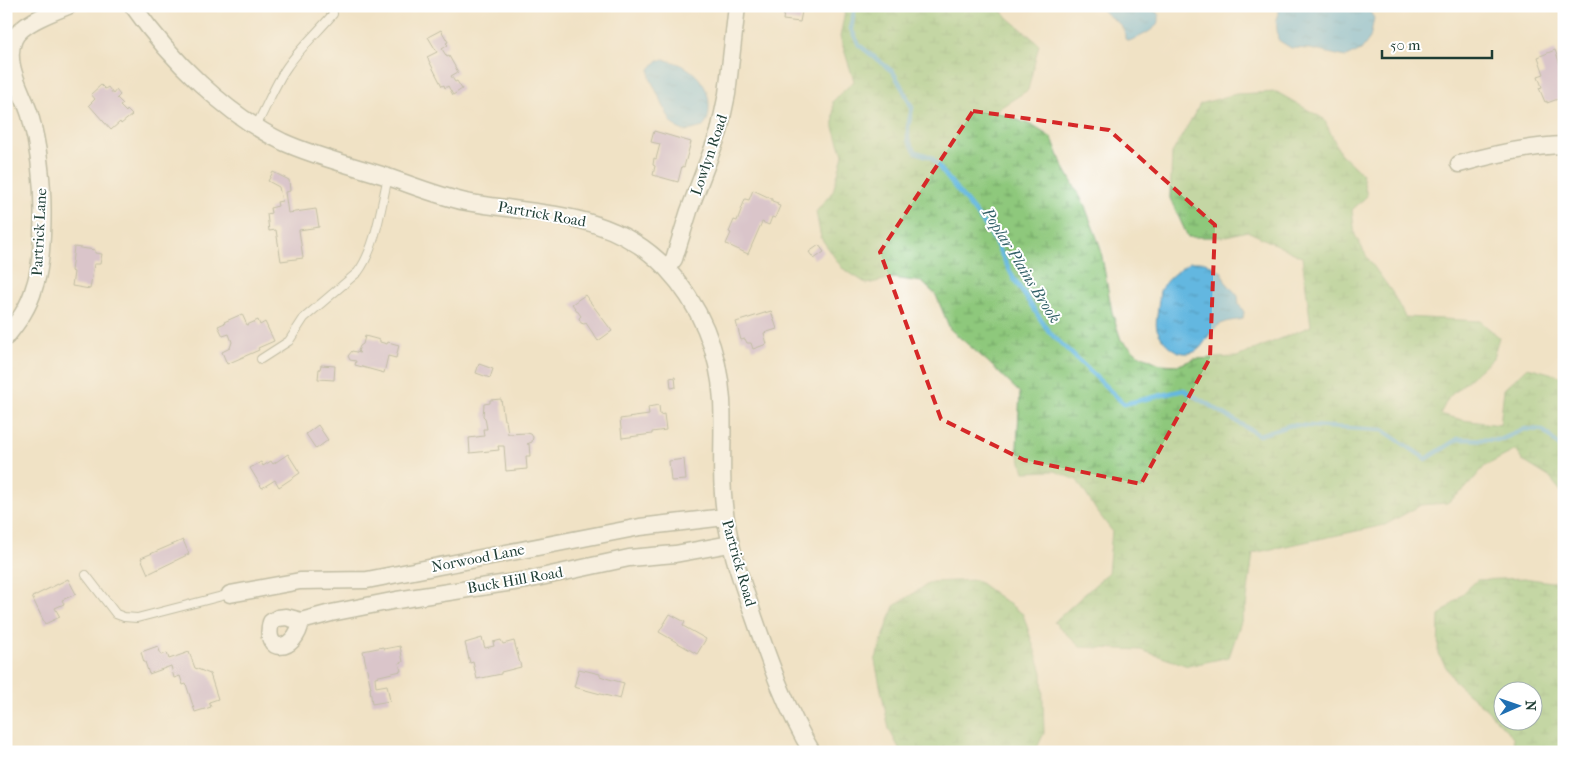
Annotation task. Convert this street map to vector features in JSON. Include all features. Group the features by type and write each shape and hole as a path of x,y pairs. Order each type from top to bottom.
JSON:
{"street":[{"name":"Partrick Lane","path":"6,337 20,318 34,289 39,269 43,205 39,153 29,113 12,66 11,50 14,38 27,25 68,6"},
{"name":"Partrick Road","path":"133,6 190,73 222,101 256,126 282,141 308,152 463,201 553,213 594,223 629,239 667,268 684,290 698,314 710,339 716,358 722,402 722,478 725,517 730,544 778,684 792,716 812,752"},
{"name":"Lowlyn Road","path":"667,268 674,259 689,211 719,132 727,94 737,6"},
{"path":"1460,164 1496,154 1564,144"},
{"name":"Norwood Lane","path":"230,594 300,581 367,580 640,527 725,517"},
{"name":"Buck Hill Road","path":"301,621 378,604 527,580 629,558 675,554 730,544"}],"lane":[{"path":"256,126 285,69 333,14 332,6"},
{"path":"261,359 289,341 304,318 358,272 364,264 372,245 388,177"},
{"path":"86,574 98,588 112,610 124,618 137,618 230,594"}],"highlighted area":[{"path":"973,111 1109,130 1215,225 1210,358 1141,484 1024,460 941,419 880,252"}],"green space":[{"path":"846,6 998,6 1004,14 1039,44 1028,90 995,111 1033,126 1052,138 1062,164 1084,204 1100,246 1112,312 1121,340 1138,354 1160,364 1179,365 1194,359 1237,357 1311,326 1302,257 1247,231 1223,237 1188,237 1170,198 1172,153 1200,104 1235,94 1277,92 1324,119 1340,153 1362,174 1367,196 1352,210 1355,235 1367,257 1392,292 1405,317 1480,321 1499,337 1493,358 1449,397 1440,414 1463,420 1500,425 1504,389 1528,367 1564,377 1564,495 1549,477 1523,461 1516,450 1485,466 1465,489 1447,503 1421,505 1385,525 1253,553 1246,607 1229,657 1188,666 1141,650 1080,647 1054,622 1108,573 1112,531 1077,480 1055,471 1024,472 1017,448 1020,393 950,329 936,295 922,282 893,278 867,284 842,268 821,238 816,212 833,191 843,155 834,128 833,101 854,81 840,37"},
{"path":"1524,578 1551,582 1564,580 1564,752 1515,752 1513,737 1506,730 1542,730 1542,680 1492,680 1492,715 1456,683 1438,654 1439,616 1477,580"},
{"path":"976,580 1023,614 1042,672 1044,733 1035,752 901,752 889,729 875,661 894,606 931,582"}],"water":[{"path":"1281,6 1366,6 1374,18 1370,38 1361,50 1346,57 1310,49 1291,48 1278,40 1276,19"},
{"path":"1100,7 1112,11 1153,10 1159,14 1159,23 1145,34 1129,41 1125,39 1123,28"},
{"path":"658,60 677,63 685,67 693,72 705,87 708,96 709,114 703,127 684,131 677,128 671,122 650,78 650,69"},
{"path":"1190,262 1205,262 1222,272 1225,281 1238,296 1239,304 1244,312 1243,319 1221,324 1211,332 1198,350 1183,353 1178,352 1165,343 1157,329 1156,321 1160,291 1173,275"}],"building":[{"path":"785,6 803,6 800,22 783,20"},
{"path":"441,30 448,42 446,43 448,45 442,49 447,57 449,56 458,72 451,76 462,89 453,95 448,86 445,88 444,85 442,86 427,57 437,52 428,37"},
{"path":"1555,50 1561,67 1564,66 1564,99 1547,103 1539,88 1542,87 1538,76 1544,74 1538,57"},
{"path":"101,85 105,89 108,87 113,94 116,90 120,95 117,98 123,104 120,106 132,115 111,130 89,105 95,99 91,94"},
{"path":"654,131 691,142 678,182 653,175 654,158 656,159 660,144 651,142"},
{"path":"273,172 289,180 290,191 285,192 288,213 316,209 319,227 299,230 303,258 281,261 276,230 269,231 267,214 271,213 270,208 278,206 277,202 282,201 279,187 268,181"},
{"path":"753,190 772,199 772,201 780,206 775,218 772,217 769,225 762,222 748,254 726,244 734,220 737,221 745,199 749,200"},
{"path":"819,245 824,252 814,259 809,252"},
{"path":"74,247 95,250 95,253 102,254 100,264 94,264 90,289 72,286 74,272 71,271"},
{"path":"585,295 612,331 598,341 586,323 581,323 579,318 581,316 572,304"},
{"path":"771,311 777,329 764,333 767,344 753,349 751,343 747,343 745,339 741,340 736,322"},
{"path":"242,314 247,325 258,320 260,325 265,322 274,341 227,364 222,352 230,348 232,342 229,334 223,336 218,326"},
{"path":"365,336 387,344 388,342 399,345 396,358 388,356 384,373 355,365 356,361 350,360 348,356 352,351 360,353 358,351 363,344"},
{"path":"479,364 493,369 490,378 476,373"},
{"path":"321,365 335,366 334,380 318,379"},
{"path":"675,377 676,387 671,388 670,378"},
{"path":"501,399 508,434 527,433 533,437 532,442 527,444 529,444 530,456 526,456 527,469 506,471 504,446 498,446 499,450 470,453 469,438 484,436 483,429 487,429 483,416 484,404 490,403 490,400"},
{"path":"659,405 660,415 664,414 666,430 622,438 620,419 649,415 648,407"},
{"path":"318,425 328,440 316,449 306,434"},
{"path":"288,454 300,473 279,487 275,480 262,488 250,468 261,462 263,466 271,461 273,464"},
{"path":"684,459 686,480 671,481 669,461"},
{"path":"183,540 189,554 148,574 141,558"},
{"path":"68,579 76,594 62,600 64,604 55,608 60,617 45,624 32,597"},
{"path":"670,614 685,622 683,626 706,639 697,654 659,632"},
{"path":"482,638 485,648 494,646 493,642 501,640 503,644 514,641 521,667 477,679 473,662 470,663 465,643"},
{"path":"158,646 161,655 167,653 169,659 189,652 195,668 210,674 218,699 209,702 211,707 195,712 186,684 183,685 180,676 174,678 171,666 149,674 141,652"},
{"path":"400,646 403,662 399,663 401,671 375,677 376,687 387,685 390,701 372,704 371,688 363,651"},
{"path":"579,669 624,683 620,699 574,687"}],"waterway":[{"name":"Poplar Plains Brook","path":"855,6 851,29 859,45 893,72 912,108 908,127 908,140 916,152 931,157 989,230 1014,279 1049,332 1124,404 1184,390 1259,435 1291,425 1383,430 1426,459 1458,439 1500,440 1525,429 1543,430 1564,451"}]}
